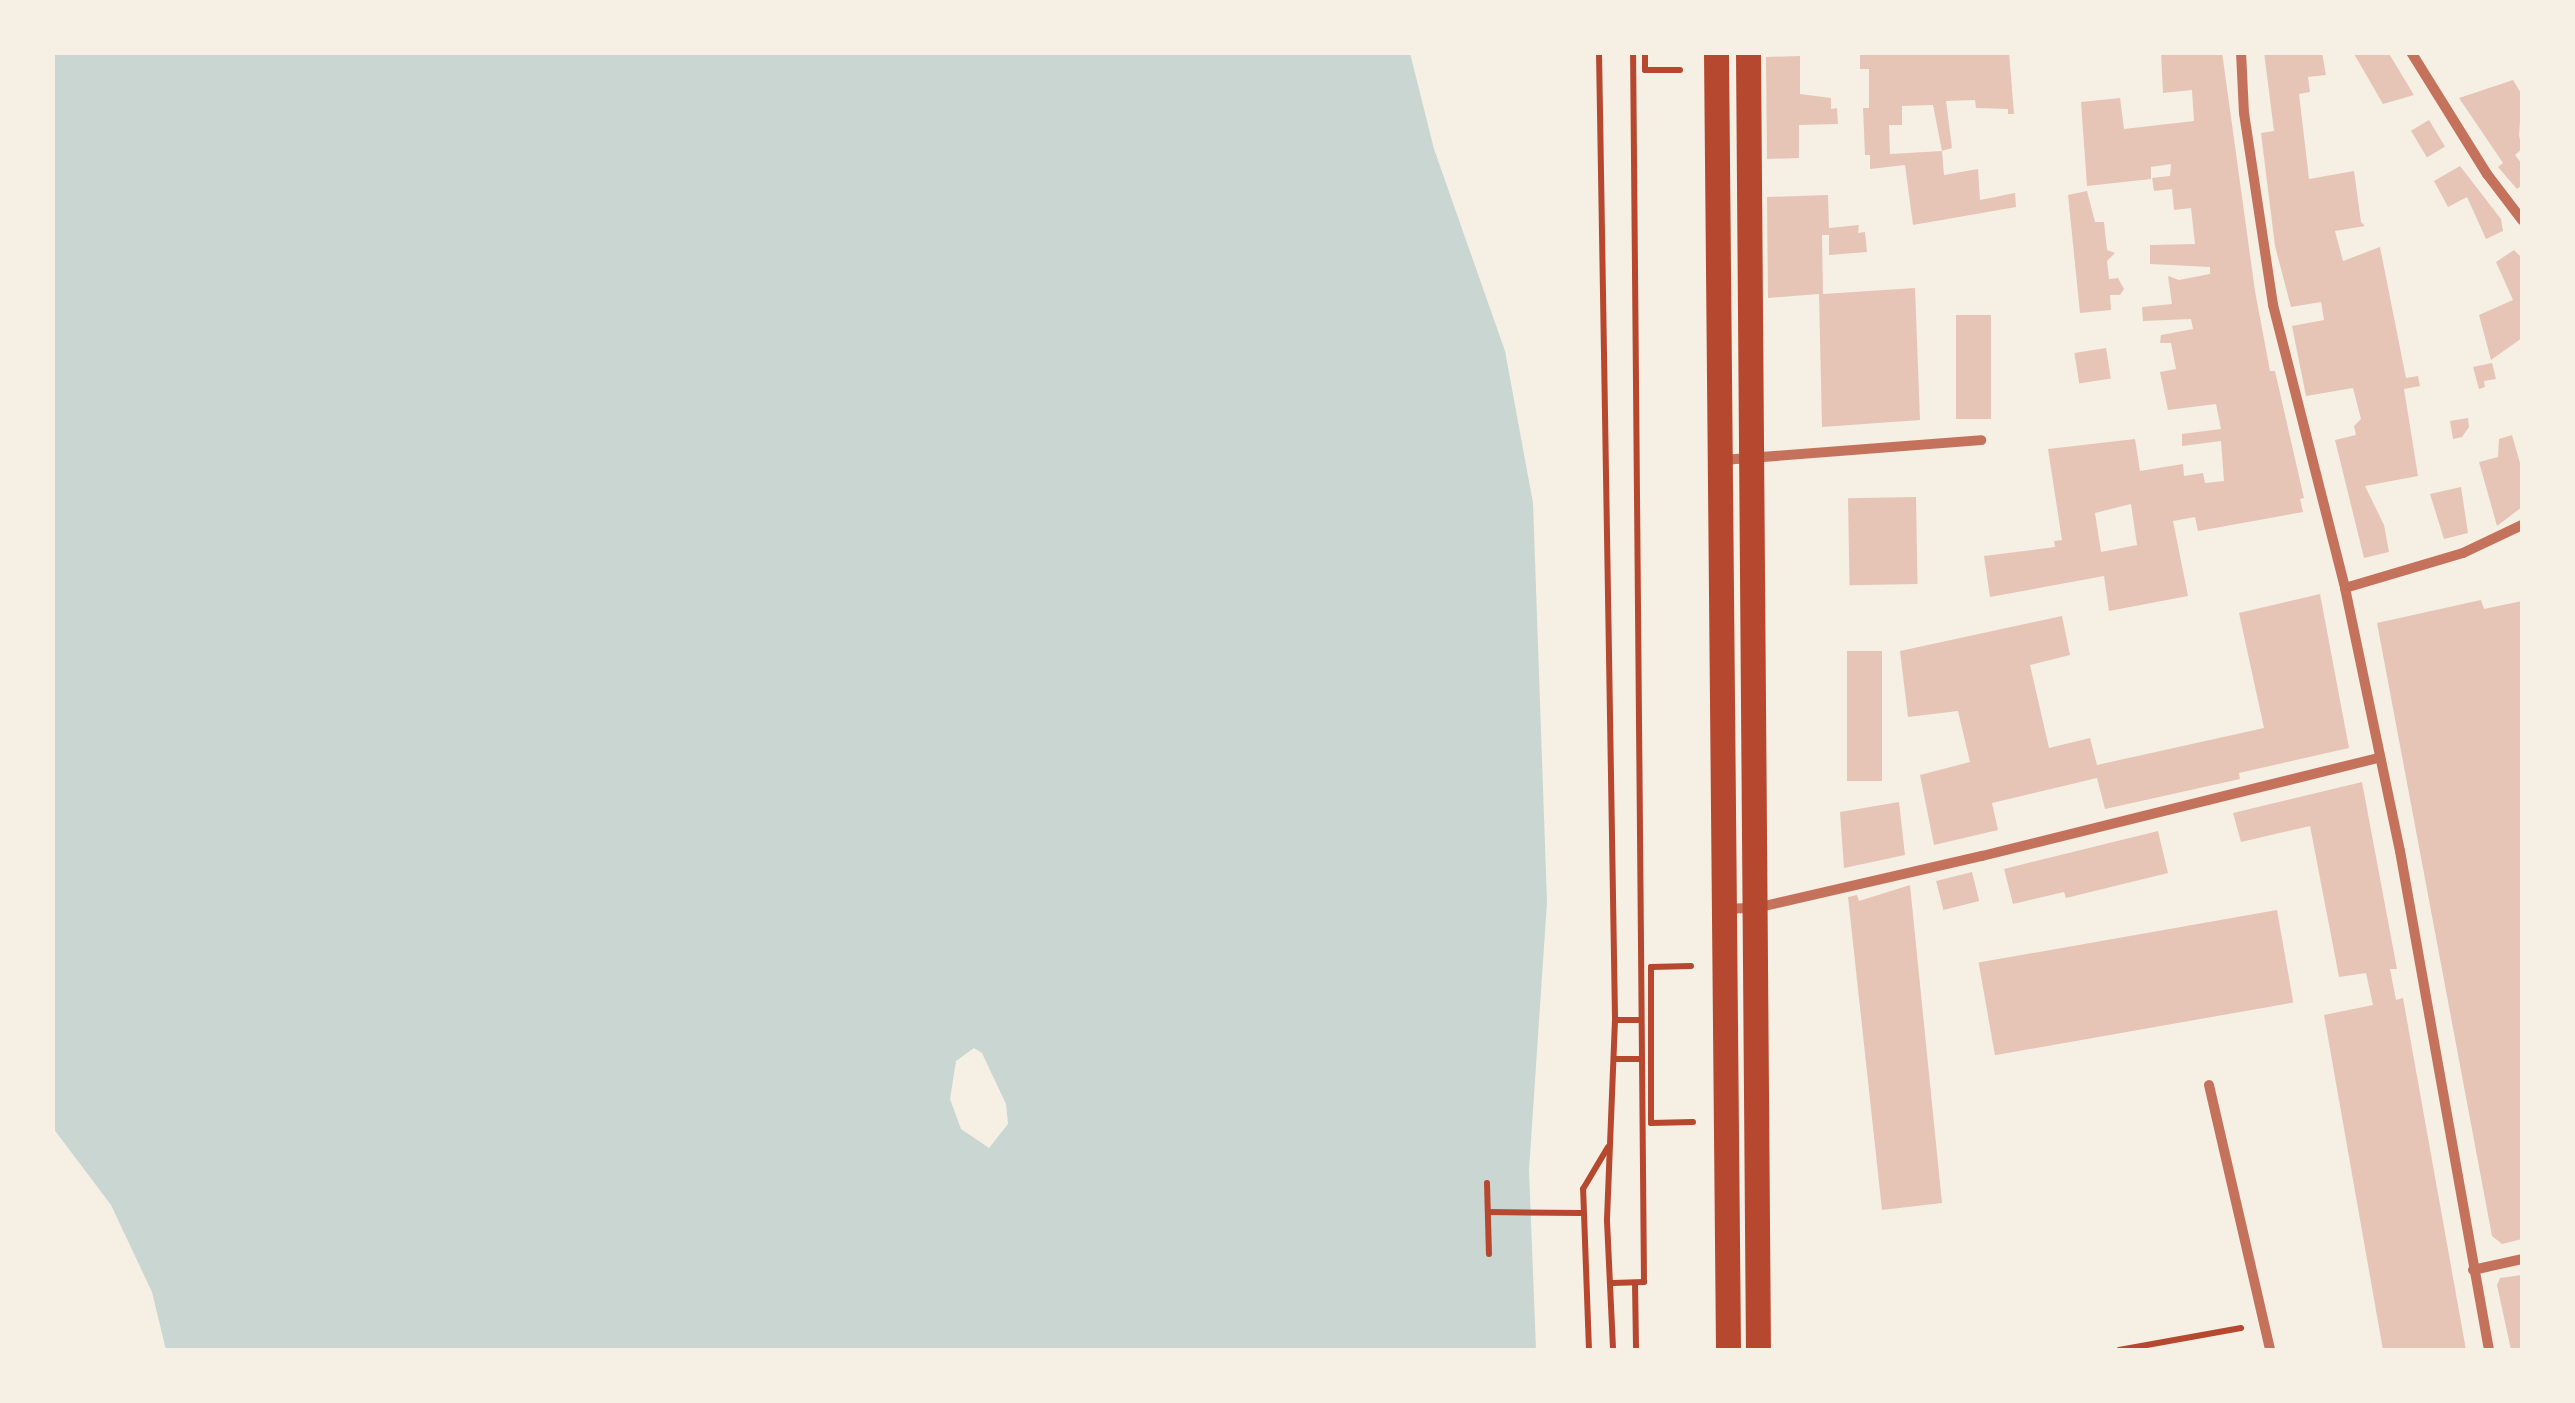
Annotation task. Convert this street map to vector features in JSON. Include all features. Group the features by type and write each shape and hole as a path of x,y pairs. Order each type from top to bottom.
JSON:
{"main road":[{"path":"1716,52 1728,1350"},
{"path":"1748,52 1758,1350"}],"street":[{"path":"2241,52 2244,113 2273,305 2346,588 2400,851 2490,1350"},
{"path":"2412,52 2486,174 2522,220"},
{"path":"1722,460 1981,440"},
{"path":"2346,588 2463,554 2522,525"},
{"path":"1722,908 1756,908 2378,758"},
{"path":"2209,1085 2270,1350"},
{"path":"2473,1270 2522,1259"}],"path":[{"path":"1600,52 1614,1020 1607,1220 1613,1283 1613,1350"},
{"path":"1613,1283 1644,1282 1633,52"},
{"path":"1646,52 1645,70 1680,70"},
{"path":"1691,966 1651,966 1651,1123 1692,1122"},
{"path":"1614,1020 1641,1020"},
{"path":"1641,1043 1651,1043"},
{"path":"1614,1058 1641,1059"},
{"path":"1589,1350 1582,1189 1608,1146"},
{"path":"1487,1183 1490,1254"},
{"path":"1488,1212 1582,1213"},
{"path":"1635,1282 1636,1350"},
{"path":"2119,1350 2264,1324"}],"shaded area":[{"path":"53,53 1410,53 1434,149 1505,351 1533,503 1547,902 1529,1170 1536,1350 166,1350 152,1292 111,1205 53,1128","holes":["974,1048 982,1053 1006,1104 1008,1124 989,1148 961,1129 950,1099 956,1061"]}],"building":[{"path":"2009,52 2014,114 2008,114 2008,109 1976,108 1975,100 1946,101 1952,148 1942,151 1944,175 1978,169 1980,200 2015,193 2016,207 1913,225 1905,165 1870,169 1870,155 1865,155 1863,108 1869,108 1869,69 1860,69 1860,55","holes":["1933,105 1942,151 1890,154 1889,125 1902,125 1902,106"]},
{"path":"2161,52 2222,52 2255,291 2270,371 2275,371 2304,498 2300,499 2303,512 2198,531 2195,517 2173,521 2188,596 2109,611 2104,576 1990,597 1984,556 2055,547 2054,541 2062,540 2048,449 2135,439 2140,471 2183,464 2184,476 2203,473 2205,483 2224,481 2221,441 2182,446 2182,434 2221,429 2216,404 2168,410 2160,372 2176,369 2171,343 2160,343 2161,335 2193,329 2191,319 2143,321 2142,307 2172,304 2168,276 2179,280 2210,274 2210,267 2150,264 2150,245 2195,244 2191,208 2174,210 2172,189 2154,191 2152,178 2170,176 2171,164 2151,167 2151,179 2087,186 2081,102 2120,98 2124,129 2194,121 2192,90 2163,93","holes":["2131,504 2137,545 2101,552 2095,513"]},
{"path":"2264,52 2322,52 2326,75 2308,77 2310,92 2299,94 2309,179 2354,171 2361,222 2365,226 2335,231 2343,261 2380,247 2406,378 2418,376 2420,386 2404,389 2418,476 2365,486 2384,525 2389,552 2364,558 2335,440 2356,435 2354,426 2361,419 2353,388 2306,396 2292,326 2324,320 2321,302 2291,307 2275,246 2261,133 2274,131"},
{"path":"2353,52 2388,52 2414,95 2383,104"},
{"path":"1800,56 1800,94 1831,98 1831,109 1837,108 1838,124 1799,125 1799,158 1767,159 1766,57"},
{"path":"2513,80 2522,95 2522,149 2515,155 2522,164 2522,185 2517,189 2498,167 2503,163 2459,98"},
{"path":"2429,120 2445,147 2427,157 2411,131"},
{"path":"2460,166 2501,219 2503,231 2486,239 2467,197 2448,207 2434,181"},
{"path":"2087,191 2095,222 2104,222 2107,250 2115,253 2107,261 2109,279 2118,278 2124,289 2120,295 2110,295 2111,310 2080,313 2068,195"},
{"path":"1828,195 1829,228 1859,225 1858,233 1865,232 1867,252 1829,255 1829,235 1822,235 1823,294 1915,288 1920,420 1822,427 1819,294 1768,298 1767,197"},
{"path":"2514,250 2522,258 2522,338 2491,360 2479,315 2513,300 2496,262"},
{"path":"1956,315 1991,315 1991,419 1956,419"},
{"path":"2106,348 2111,379 2079,384 2074,353"},
{"path":"2492,363 2496,379 2484,381 2485,387 2479,389 2473,367"},
{"path":"2468,418 2469,427 2462,437 2453,439 2450,421"},
{"path":"2512,435 2522,470 2522,507 2497,526 2479,462 2498,457 2499,439"},
{"path":"2461,487 2468,533 2444,539 2430,494"},
{"path":"1916,497 1918,584 1850,585 1848,498"},
{"path":"2320,594 2349,748 2239,773 2240,779 2105,809 2097,778 1992,803 1998,830 1934,845 1920,775 1970,762 1958,711 1908,717 1900,651 2062,616 2070,655 2030,665 2049,748 2090,738 2097,765 2264,728 2239,613"},
{"path":"2481,600 2484,609 2522,601 2522,1239 2502,1244 2492,1236 2377,623"},
{"path":"1847,651 1882,651 1882,781 1847,781"},
{"path":"2362,782 2397,969 2390,969 2396,1000 2403,998 2466,1350 2383,1350 2324,1015 2373,1005 2366,973 2339,977 2310,826 2241,842 2233,813"},
{"path":"1899,802 1905,855 1844,868 1840,812"},
{"path":"2158,831 2168,873 2066,898 2064,892 2013,904 2004,869"},
{"path":"1972,872 1979,901 1943,910 1936,881"},
{"path":"1910,885 1942,1203 1882,1210 1848,897 1857,895 1859,901"},
{"path":"2277,910 2293,1003 1995,1055 1979,963"},
{"path":"2522,1275 2522,1350 2511,1350 2497,1285 2500,1278"}]}
